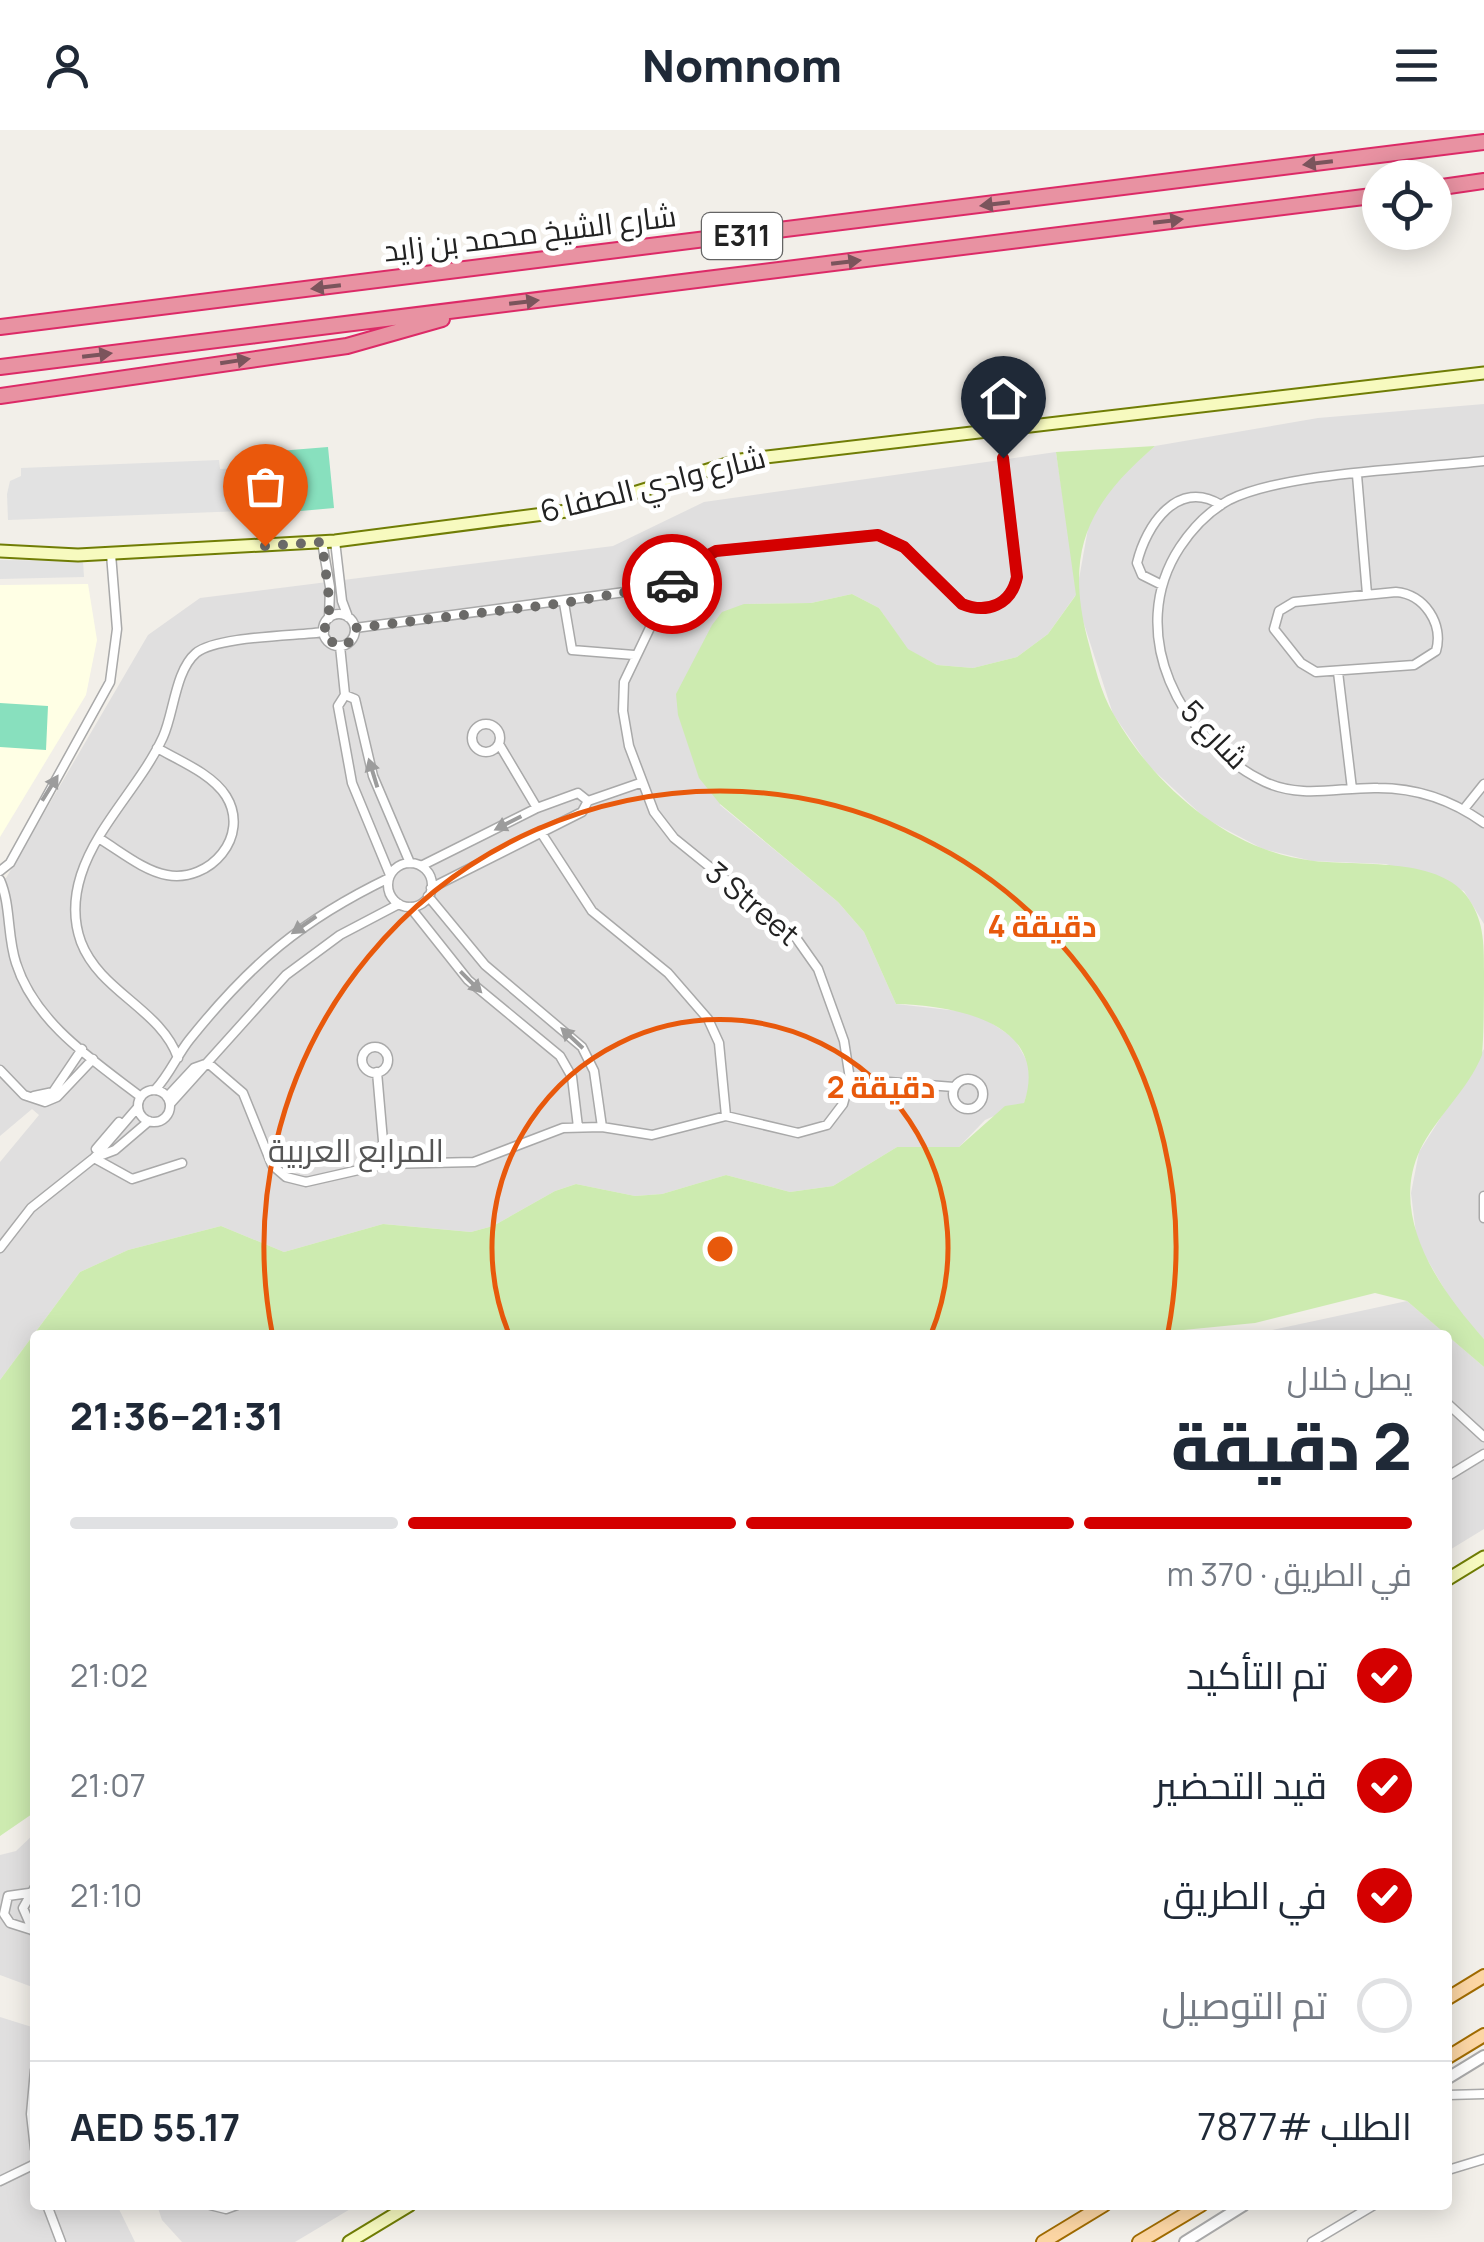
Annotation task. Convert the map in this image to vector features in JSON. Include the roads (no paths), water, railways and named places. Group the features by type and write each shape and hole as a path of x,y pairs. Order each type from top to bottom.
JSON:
{"highway":[{"name":"شارع الشيخ محمد بن زايد","path":"0,327 1484,142"},
{"path":"1452,186 1484,181"},
{"name":"E311","path":"0,367 1362,197"},
{"path":"0,396 348,346 479,308"}],"main road":[{"name":"شارع وادي الصفا 6","path":"0,551 110,554 328,541 594,506 740,460 1484,373"},
{"path":"1452,1577 1484,1557"},
{"path":"1452,1996 1484,1976"},
{"path":"1452,2055 1484,2035"},
{"path":"349,2242 402,2210"},
{"path":"1043,2242 1096,2210"},
{"path":"1139,2242 1193,2210"}],"street":[{"name":"3 Street","path":"850,1078 839,1025 818,969 804,946 674,838 654,812 640,783 623,711 624,682 634,654 670,586 690,565 716,551 863,534 904,547 962,604 974,609 998,606 1015,588 1017,577 1003,458"},
{"name":"شارع 5","path":"1484,461 1267,486 1221,505 1185,540 1162,585 1157,637 1164,671 1181,704 1235,762 1275,786 1302,792 1400,789 1464,809 1484,823"},
{"path":"1357,475 1367,594"},
{"path":"1162,585 1142,575 1137,563 1156,520 1167,507 1190,497 1221,505"},
{"path":"328,541 338,564 341,595 355,628"},
{"path":"328,541 324,566 330,596 324,632 328,640 340,646 350,642 355,628"},
{"path":"0,871 10,862 110,682 117,629 110,554"},
{"path":"324,566 338,564"},
{"path":"355,628 670,586"},
{"path":"1404,592 1418,598 1438,633 1436,651 1423,663 1338,672 1308,669 1278,637 1274,620 1278,611 1294,602 1367,594 1404,592"},
{"path":"330,596 341,595"},
{"path":"564,603 572,650 634,654"},
{"path":"329,618 348,617"},
{"path":"178,1058 167,1034 99,973 81,940 77,888 100,839 158,748 186,668 196,653 214,644 324,632"},
{"path":"340,646 345,694 338,706 348,772 390,876 390,894 400,904 410,906 468,980 560,1056 572,1077 578,1127"},
{"path":"1338,672 1352,789"},
{"path":"345,694 355,699 373,776 410,863"},
{"path":"499,744 538,808"},
{"path":"100,839 148,868 182,877 200,872 226,849 232,833 228,798 206,777 158,748"},
{"path":"410,906 540,831 582,812 588,801 640,783"},
{"path":"1464,809 1484,784"},
{"path":"421,866 538,808 578,794 588,801"},
{"path":"540,831 592,912 668,973 708,1019 719,1043 726,1116"},
{"path":"94,1158 138,1107 141,1097 155,1090 191,1038 275,946 322,912 410,863 421,866 430,876 430,892 485,965 582,1047 594,1070 602,1128"},
{"path":"0,880 12,949 25,986 46,1017 141,1097"},
{"path":"0,1248 31,1208 94,1158 149,1121 164,1118 169,1101 194,1068 208,1064 254,1007 303,961 400,904"},
{"path":"167,1034 191,1038"},
{"path":"13,1084 33,1096 47,1096 58,1087 82,1049"},
{"path":"0,1070 30,1099 52,1100 94,1059"},
{"path":"208,1064 244,1093 267,1158 286,1177 316,1181 385,1164 474,1162 548,1132 578,1127 652,1135 726,1116 808,1133 836,1115 850,1078 954,1087 961,1080 975,1080 983,1097 978,1106 963,1108 955,1102 954,1087"},
{"path":"376,1072 385,1164"},
{"path":"155,1090 169,1101"},
{"path":"138,1107 149,1121"},
{"path":"126,1120 137,1132"},
{"path":"94,1158 128,1178 182,1164"},
{"path":"1484,1196 1484,1218"},
{"path":"1452,1408 1484,1437"},
{"path":"1452,1474 1484,1454"},
{"path":"30,1890 8,1896 4,1914 10,1923 30,1930"},
{"path":"30,1894 24,1908 30,1923"},
{"path":"1452,2076 1484,2056"},
{"path":"1452,2095 1484,2094"},
{"path":"1452,2169 1484,2159"},
{"path":"0,2180 30,2166"},
{"path":"49,2210 61,2242"},
{"path":"1184,2242 1236,2210"},
{"path":"1312,2242 1366,2210"}],"district":[{"name":"المرابع العربية","path":"356,1151"}]}
